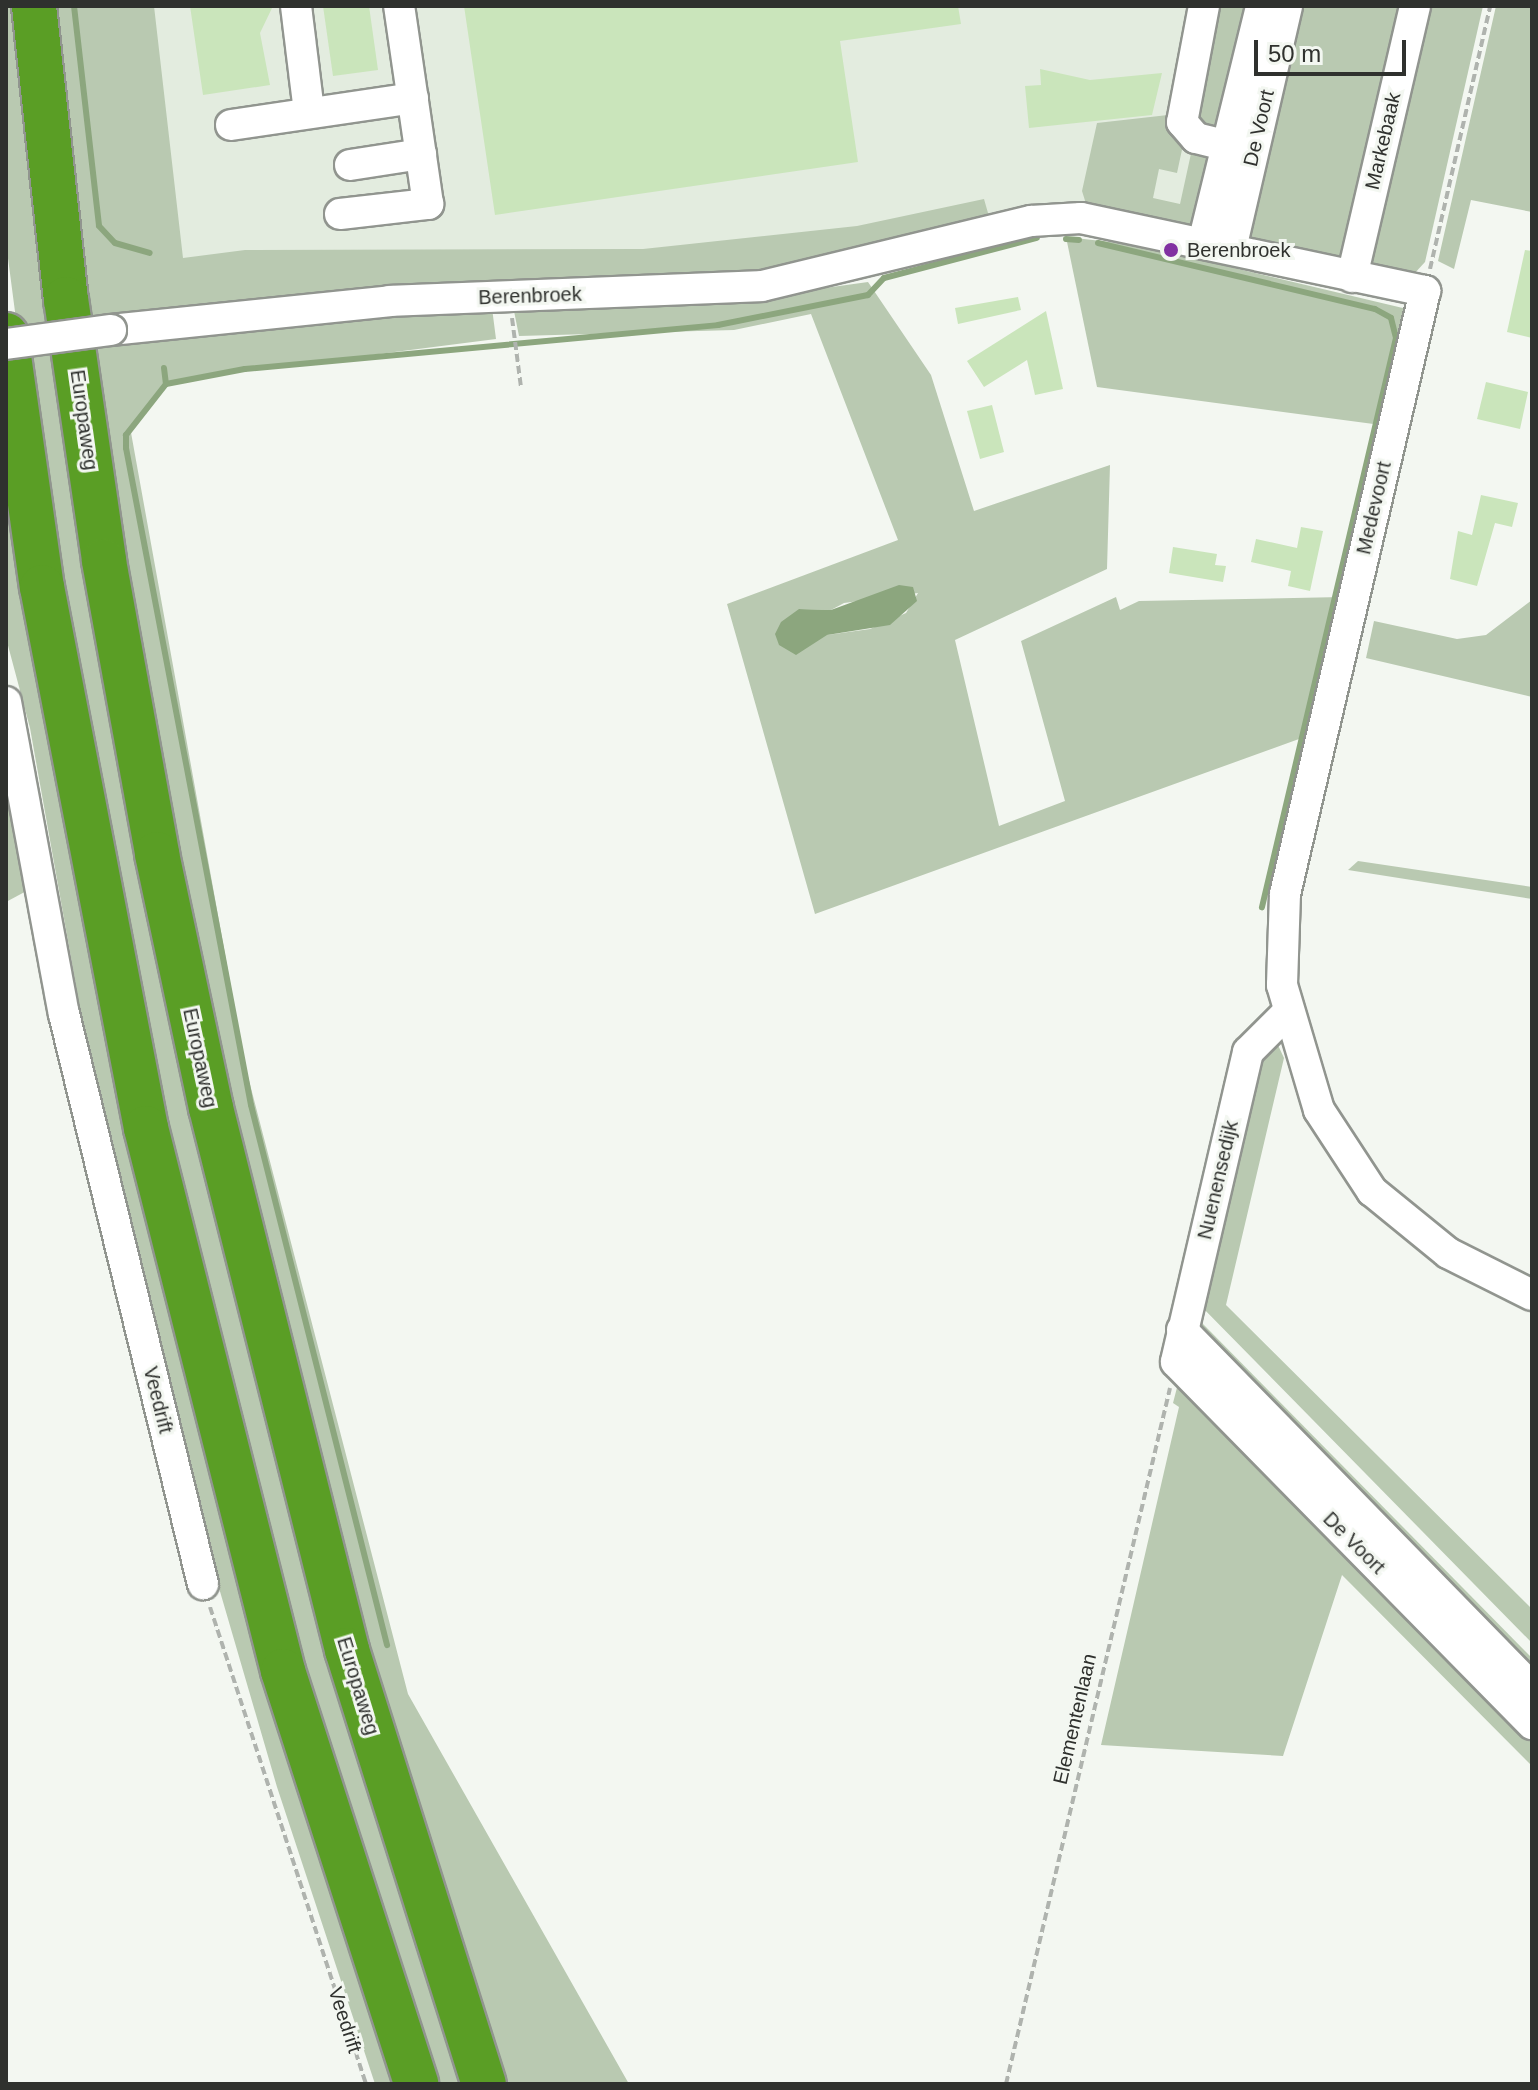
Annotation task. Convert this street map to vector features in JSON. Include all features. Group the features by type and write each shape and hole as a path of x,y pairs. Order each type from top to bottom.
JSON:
{"highway":[{"name":"Europaweg","path":"34,6 64,284 104,561 157,854 211,1108 347,1650 484,2084"},
{"path":"6,335 62,697 146,1128 283,1671 416,2084"}],"street":[{"path":"296,6 309,112"},
{"path":"340,214 428,204 399,6"},
{"path":"1204,6 1182,122 1196,138 1241,149"},
{"name":"De Voort","path":"1241,149 1261,6"},
{"name":"De Voort","path":"1217,246 1241,149 1287,6"},
{"name":"Markebaak","path":"1352,277 1415,6"},
{"path":"231,125 413,98"},
{"path":"350,165 421,154"},
{"name":"Berenbroek","path":"6,344 270,310 762,286 1031,221 1081,218 1425,291"},
{"name":"Medevoort","path":"1425,291 1285,894 1280,954 1287,1013 1319,1110 1372,1191 1448,1253 1532,1295"},
{"name":"Veedrift","path":"6,702 64,1014 203,1584"},
{"name":"Nuenensedijk","path":"1176,1362 1248,1052 1287,1013"},
{"name":"De Voort","path":"1182,1330 1532,1688"},
{"name":"De Voort","path":"1176,1362 1532,1724"}],"path":[{"path":"1425,291 1490,6"},
{"path":"509,296 521,387"},
{"name":"Elementenlaan","path":"1006,2084 1176,1362"},
{"name":"Veedrift","path":"203,1584 366,2084"}],"shaded area":[{"path":"6,6 12,6 27,146 85,513 470,2084 427,2084 202,1319 22,365 6,243"},
{"path":"55,6 154,6 183,258 245,250 643,249 857,226 984,199 990,220 824,265 80,322"},
{"path":"134,6 1241,6 1195,220 1031,207 840,251 174,272"},
{"path":"1210,6 1253,6 1228,116 1215,128 1199,125 1191,89"},
{"path":"1291,6 1406,6 1346,251 1324,264 1257,246 1248,237"},
{"path":"1426,6 1483,6 1425,262 1414,274 1376,269 1369,251"},
{"path":"1496,6 1532,6 1532,212 1471,200 1454,269 1438,261"},
{"path":"1168,115 1171,130 1183,145 1177,173 1159,169 1153,198 1180,204 1192,149 1205,155 1211,160 1197,222 1187,226 1087,207 1082,191 1097,123"},
{"path":"1066,237 1137,245 1407,309 1381,425 1097,387"},
{"path":"868,282 931,375 974,511 1110,465 1107,569 955,640 999,826 1065,801 1021,641 1116,597 1120,610 1139,601 1342,597 1310,735 815,914 727,604 898,540 811,314 734,330 519,336 513,306 760,297","holes":["918,593 906,613 870,629 827,635 799,609 831,610 844,603"]},
{"path":"492,308 496,339 169,381 130,427 245,1065 408,1694 629,2084 504,2084 391,1735 207,1053 83,346 164,333"},
{"path":"6,485 42,712 141,1200 252,1635 393,2084 375,2084 277,1787 205,1540 120,1193 81,1014 30,728 6,638"},
{"path":"899,585 913,587 917,601 890,625 827,635 796,655 779,645 775,634 781,622 799,609 831,610"},
{"path":"1532,600 1532,697 1366,658 1374,621 1457,639 1486,635"},
{"path":"6,751 32,888 6,902"},
{"path":"1358,861 1532,887 1532,899 1348,870"},
{"path":"1277,1043 1284,1058 1226,1305 1532,1609 1532,1643 1197,1302 1263,1051"},
{"path":"1201,1322 1532,1658 1532,1680 1194,1323"},
{"path":"1181,1372 1532,1730 1532,1766 1342,1575 1283,1756 1101,1745 1179,1407 1173,1403"}],"building":[{"path":"190,6 273,6 260,33 270,85 203,95"},
{"path":"323,6 369,6 378,70 333,76"},
{"path":"464,6 958,6 961,24 840,41 858,162 495,215"},
{"path":"1040,69 1090,80 1162,73 1152,115 1029,128 1025,86 1041,85"},
{"path":"1525,250 1532,251 1532,338 1507,332"},
{"path":"1018,297 1021,310 958,324 955,308"},
{"path":"1046,311 1063,389 1035,395 1027,360 984,387 967,361"},
{"path":"1486,382 1528,392 1520,429 1477,419"},
{"path":"992,405 1004,452 980,459 967,411"},
{"path":"1481,495 1518,503 1512,527 1495,523 1477,586 1450,579 1458,531 1472,535"},
{"path":"1301,527 1323,531 1310,591 1288,586 1291,571 1251,562 1256,539 1297,548"},
{"path":"1173,547 1217,554 1215,565 1226,566 1223,582 1169,573"}],"waterway":[{"path":"74,6 99,226 115,243 150,253"},
{"path":"164,368 166,384 245,369 718,325 868,295 884,278 1037,238"},
{"path":"1066,239 1079,240"},
{"path":"1098,243 1375,309 1391,318 1396,338 1262,907"},
{"path":"166,384 126,435 126,448 251,1105 387,1645"}],"place":[{"name":"Berenbroek","path":"1171,250"}]}
